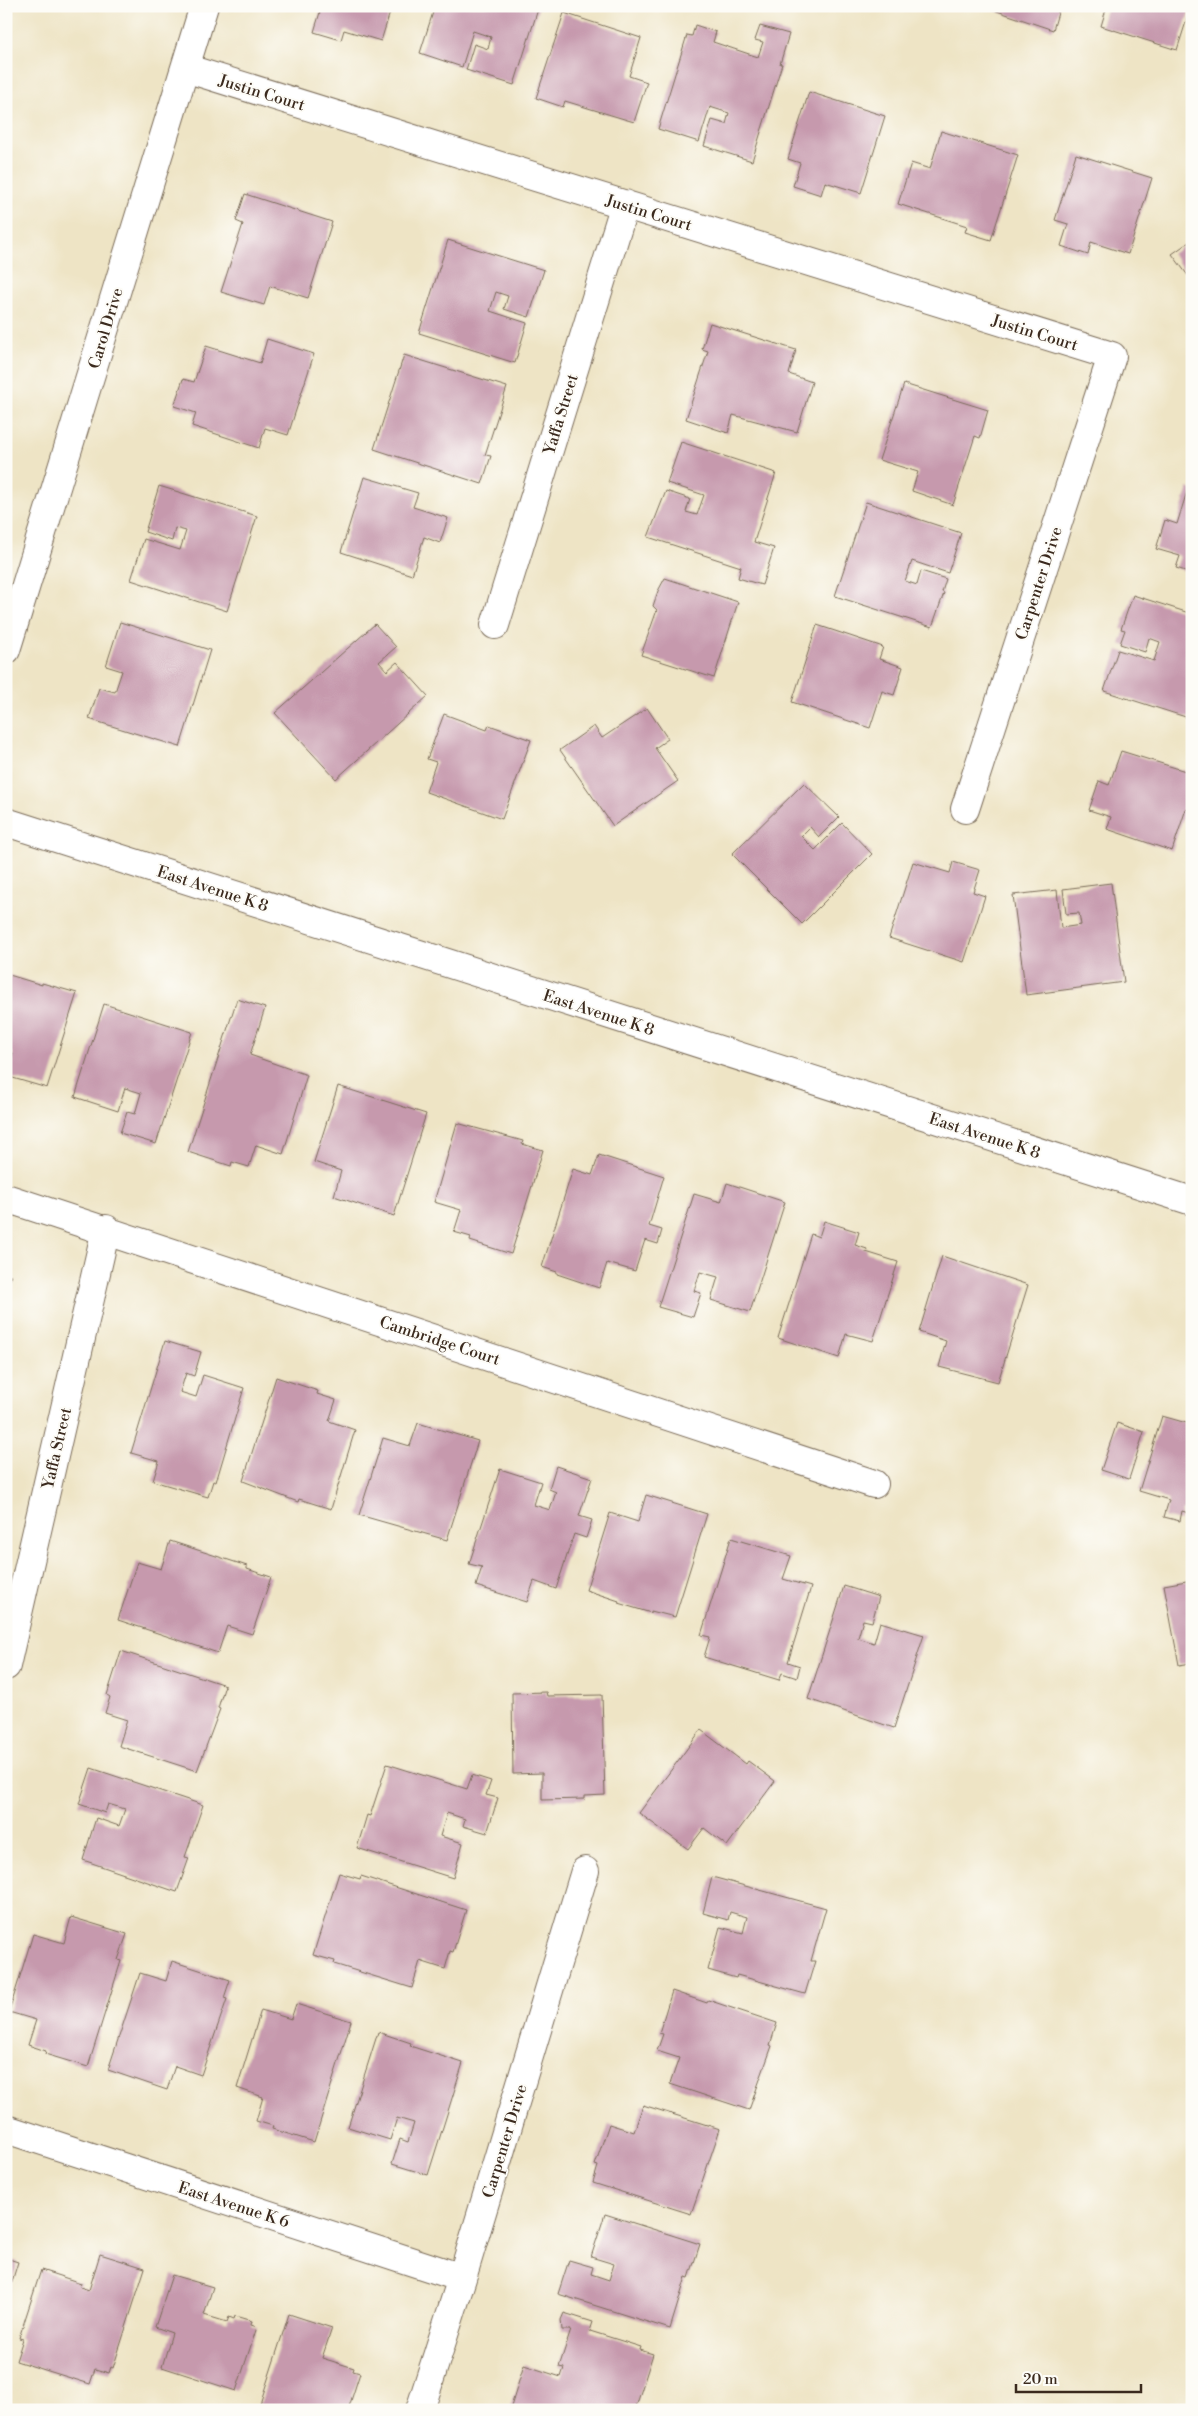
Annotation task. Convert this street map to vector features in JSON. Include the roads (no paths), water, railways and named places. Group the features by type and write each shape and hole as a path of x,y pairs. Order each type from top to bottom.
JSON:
{"street":[{"name":"Carol Drive","path":"6,650 204,6"},
{"name":"Justin Court","path":"185,68 1112,356"},
{"name":"Yaffa Street","path":"495,625 625,204"},
{"name":"Carpenter Drive","path":"965,810 1112,356"},
{"name":"East Avenue K 8","path":"6,822 1192,1201"},
{"name":"Cambridge Court","path":"6,1198 106,1229 874,1484"},
{"name":"Yaffa Street","path":"6,1666 106,1229"},
{"name":"Carpenter Drive","path":"420,2410 462,2278 585,1871"},
{"name":"East Avenue K 6","path":"6,2129 462,2278"}]}
